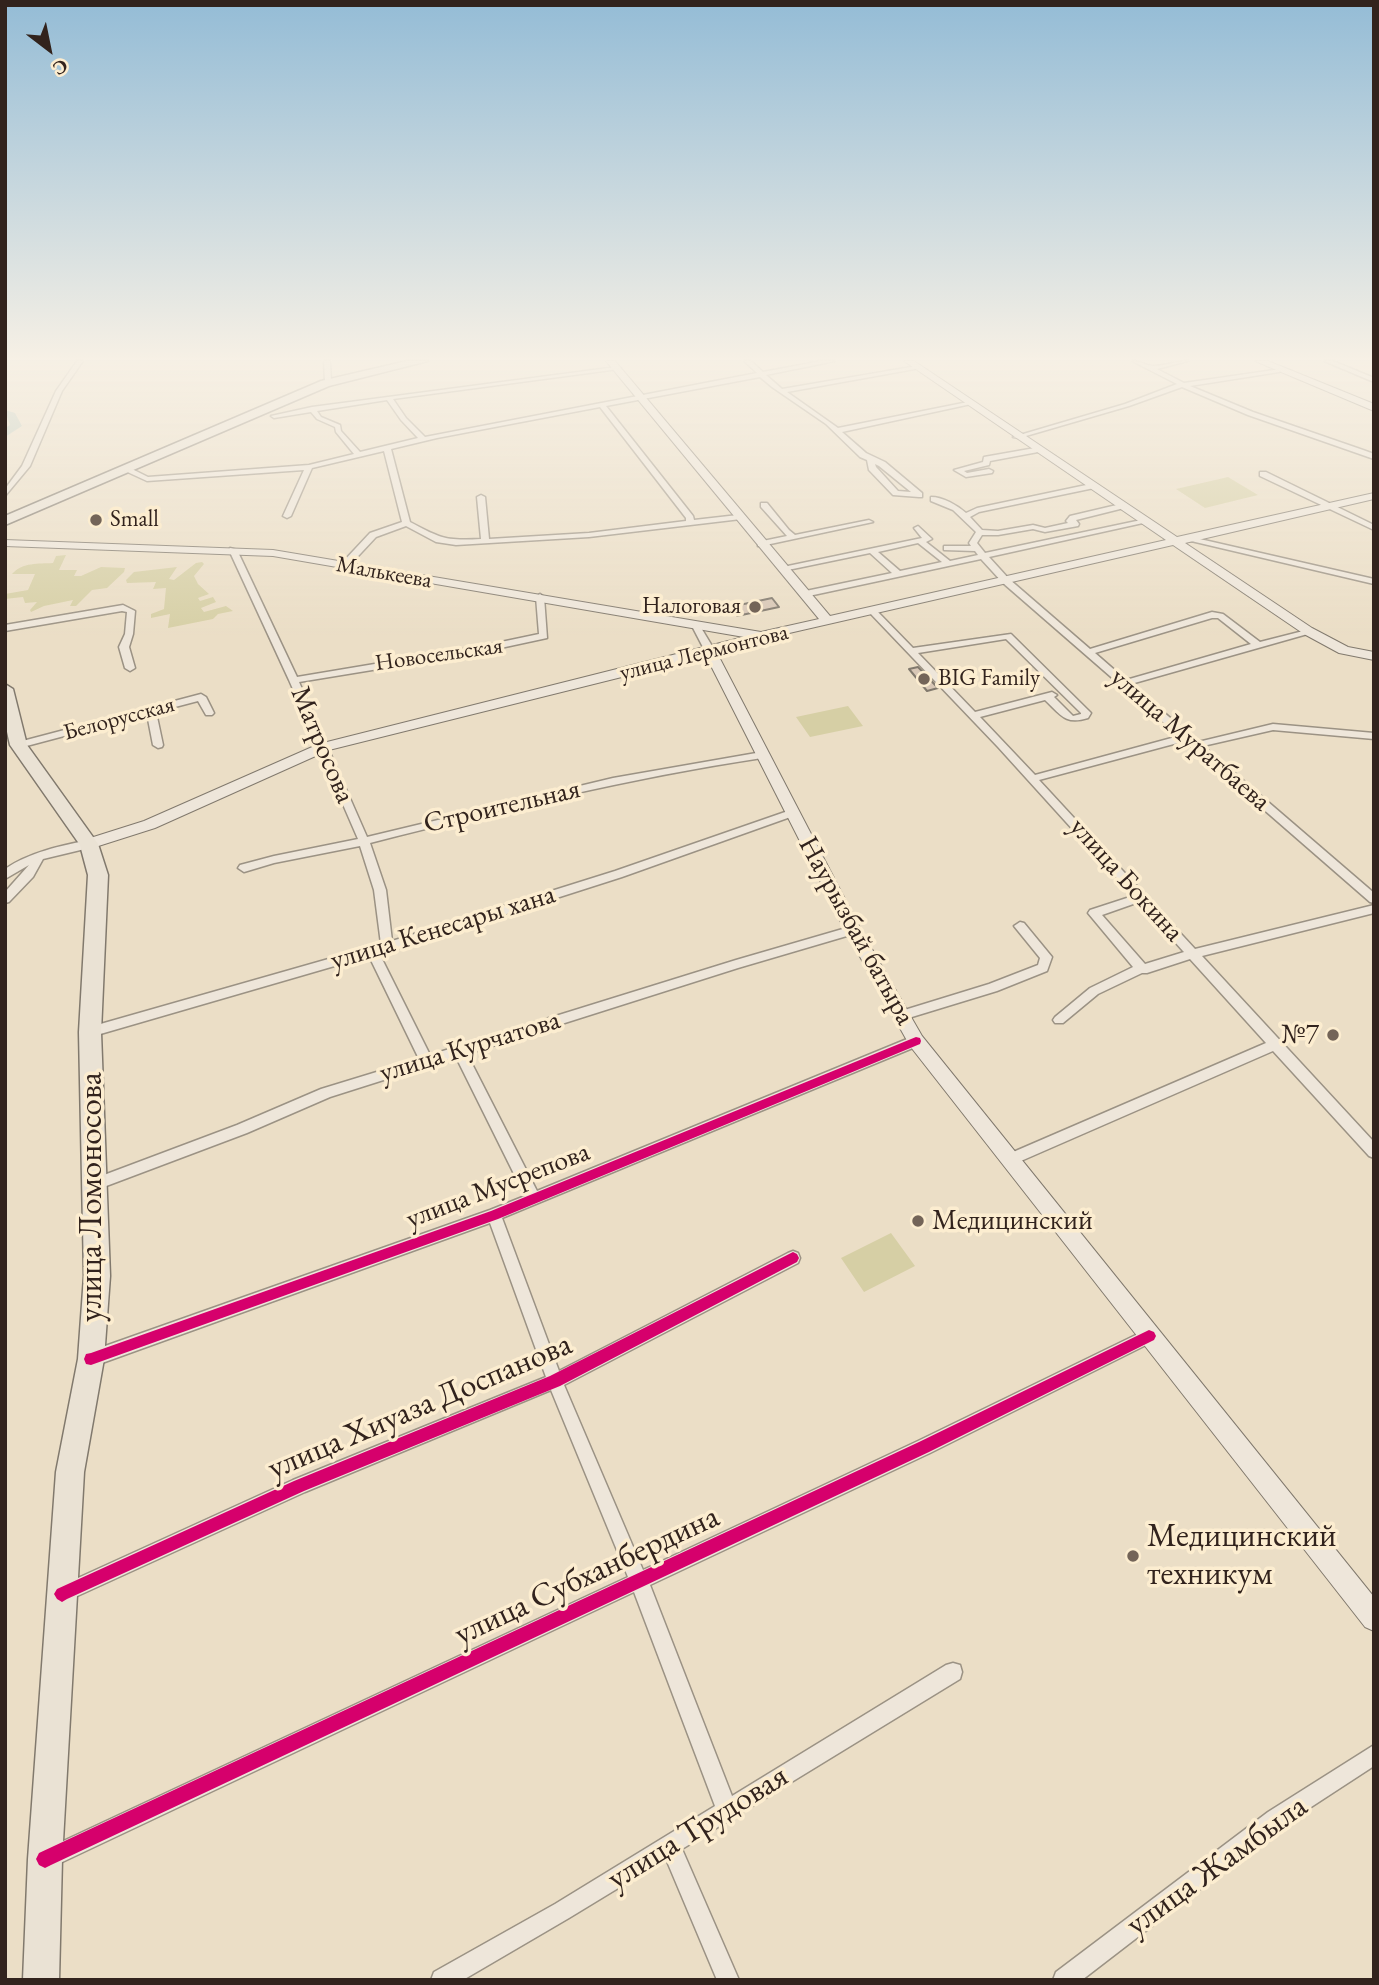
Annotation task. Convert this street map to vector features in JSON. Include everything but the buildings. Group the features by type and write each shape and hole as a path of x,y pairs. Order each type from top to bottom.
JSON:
{"main road":[{"path":"5,521 161,454"},
{"path":"687,454 828,622"},
{"path":"1041,454 1308,631 1344,650 1374,656"},
{"name":"улица Лермонтова","path":"89,844 138,829 324,747 710,652 760,636 1374,496"},
{"name":"Малькеева","path":"5,543 273,553 760,636"},
{"name":"Наурызбай батыра","path":"710,652 853,930 916,1041 1374,1618"},
{"name":"улица Ломоносова","path":"5,689 19,745 89,844 97,875 90,1032 97,1276 91,1359 70,1472 45,1860 41,1980"}],"street":[{"path":"5,494 26,466 31,454"},
{"path":"125,469 147,480 309,467 358,454"},
{"path":"389,454 407,523 439,540 456,543 589,535 738,517"},
{"path":"640,454 690,518 689,524"},
{"path":"864,454 883,464 919,495 896,493 872,468 871,459"},
{"path":"989,471 966,475 958,470 986,463 986,460 1017,454"},
{"path":"287,516 309,467"},
{"path":"1263,474 1374,528"},
{"path":"966,516 977,510 1091,486"},
{"path":"481,497 485,541"},
{"path":"934,499 966,516 980,532 998,533 1032,527 1045,530 1074,524"},
{"path":"764,505 794,538"},
{"path":"1086,533 1070,521 1121,506"},
{"path":"804,594 948,564 980,553 1143,520"},
{"path":"761,544 869,522"},
{"path":"344,566 373,535 407,523"},
{"path":"783,569 929,538 918,528"},
{"path":"980,532 973,541 980,553"},
{"path":"1194,539 1374,582"},
{"path":"920,541 948,564"},
{"path":"947,548 980,553"},
{"name":"Матросова","path":"233,550 294,680 364,841 380,890 387,948"},
{"path":"872,551 898,574"},
{"name":"улица Муратбаева","path":"980,553 1006,582 1374,899"},
{"name":"Новосельская","path":"294,680 362,666 511,644 544,636 540,597"},
{"path":"5,628 124,608 131,611 129,634 124,646 130,668"},
{"name":"улица Бокина","path":"873,612 1034,778 1374,1152"},
{"path":"1088,652 1212,615 1220,617 1258,645"},
{"path":"696,626 710,652"},
{"path":"1125,683 1308,631"},
{"path":"912,651 1008,636 1086,713 1085,716 1070,718 1047,696"},
{"path":"975,715 1063,692"},
{"name":"Белорусская","path":"19,745 201,697 209,713"},
{"path":"151,712 158,745"},
{"path":"1196,745 1273,726 1374,736"},
{"path":"1034,778 1187,737"},
{"name":"Строительная","path":"244,868 278,856 364,841 478,811 674,767 762,755"},
{"name":"улица Кенесары хана","path":"90,1032 387,948 733,835 792,813"},
{"path":"5,875 39,857 89,844"},
{"path":"5,898 29,874 39,857"},
{"path":"1142,897 1094,913 1142,968"},
{"path":"1059,1020 1094,991 1142,968 1147,969 1193,954 1374,909"},
{"path":"902,1016 993,988 1043,968 1046,957 1020,926"},
{"name":"улица Курчатова","path":"93,1185 242,1129 326,1093 853,930"},
{"path":"373,952 426,1060"},
{"name":"улица Мусрепова","path":"91,1359 494,1215 916,1041"},
{"path":"1009,1160 1274,1045"},
{"path":"459,1051 533,1198"},
{"path":"494,1215 555,1381 639,1581 727,1810"},
{"name":"улица Хиуаза Доспанова","path":"62,1594 299,1486 555,1381 793,1258"},
{"name":"улица Субханбердина","path":"45,1860 924,1447 1149,1336"},
{"name":"улица Трудовая","path":"442,1980 562,1911 953,1672"},
{"name":"улица Жамбыла","path":"1064,1980 1275,1819 1374,1755"},
{"path":"670,1844 728,1980"}],"shaded area":[{"path":"1228,477 1258,495 1205,508 1176,489"},
{"path":"66,555 59,570 77,570 74,576 81,576 101,567 125,568 124,572 107,588 92,590 76,606 70,606 73,600 44,606 31,612 37,602 25,603 23,597 5,599 5,594 28,590 35,574 12,574 16,570 31,564 53,563 56,556"},
{"path":"196,563 204,564 194,576 209,594 198,598 200,601 213,597 216,602 201,608 204,612 226,606 233,611 218,614 213,619 168,628 170,614 151,618 151,614 164,609 166,588 153,589 156,582 127,583 126,580 134,572 177,567 169,579 174,580"},
{"path":"848,706 863,726 810,737 796,717"},
{"path":"891,1233 915,1266 864,1292 841,1258"}],"cycle path":[{"path":"91,1359 494,1215 916,1041"},
{"path":"62,1594 299,1486 555,1381 793,1258"},
{"path":"45,1859 924,1447 1149,1336"}],"place":[{"name":"Small","path":"96,520"},
{"name":"Налоговая","path":"755,607"},
{"name":"BIG Family","path":"924,679"},
{"name":"№7","path":"1333,1035"},
{"name":"Медицинский","path":"918,1221"},
{"name":"Медицинский техникум","path":"1133,1556"}]}
